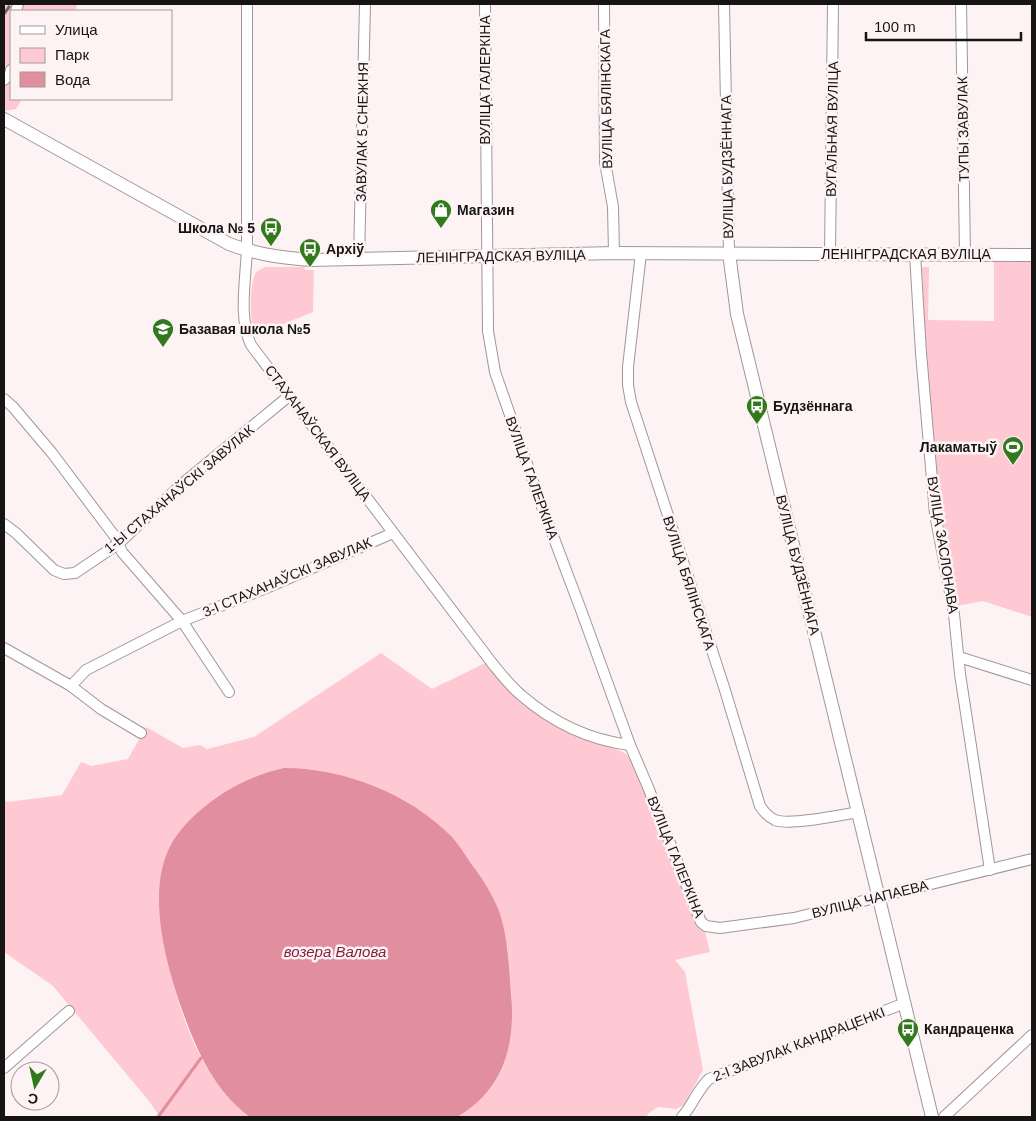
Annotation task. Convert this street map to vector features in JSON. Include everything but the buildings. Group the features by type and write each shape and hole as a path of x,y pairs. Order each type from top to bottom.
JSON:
{"street":[{"name":"СТАХАНАЎСКАЯ ВУЛІЦА","path":"247,4 247,251 245,320 246,334 252,346 392,533 492,663 520,695 559,723 595,738 630,745"},
{"name":"ЗАВУЛАК 5 СНЕЖНЯ","path":"359,259 365,4"},
{"name":"ВУЛІЦА ГАЛЕРКІНА","path":"485,4 488,331 495,372 541,504 630,745 698,917 706,926"},
{"name":"ВУЛІЦА БЯЛІНСКАГА","path":"604,4 605,162 613,207 614,253"},
{"name":"ВУЛІЦА БУДЗЁННАГА","path":"724,4 729,252 738,314 932,1117"},
{"name":"ВУГАЛЬНАЯ ВУЛІЦА","path":"830,253 833,4"},
{"name":"ТУПЫ ЗАВУЛАК","path":"961,4 966,254"},
{"name":"ЛЕНІНГРАДСКАЯ ВУЛІЦА","path":"4,119 229,244 270,257 359,259 729,252 1032,255"},
{"name":"ВУЛІЦА БЯЛІНСКАГА","path":"641,253 628,367 628,386 631,402 724,687 760,806 765,814 783,822 817,820 858,812"},
{"name":"ВУЛІЦА ЗАСЛОНАВА","path":"915,254 921,353 936,514 954,614 960,657 960,674 990,870"},
{"name":"1-Ы СТАХАНАЎСКІ ЗАВУЛАК","path":"4,524 16,533 54,570 64,574 75,573 118,544 182,484 289,396"},
{"path":"4,399 52,453 116,538 122,552 182,621 229,692"},
{"name":"3-І СТАХАНАЎСКІ ЗАВУЛАК","path":"72,686 86,670 182,621 264,589 392,533"},
{"path":"4,648 72,686 101,709 141,733"},
{"path":"960,657 1032,680"},
{"name":"ВУЛІЦА ЧАПАЕВА","path":"706,926 712,928 732,927 794,918 1032,859"},
{"name":"2-І ЗАВУЛАК КАНДРАЦЕНКІ","path":"682,1117 690,1108 701,1086 709,1079 905,1003"},
{"path":"4,1068 69,1011"},
{"path":"944,1117 1032,1035"}],"green space":[{"path":"4,4 77,4 76,10 10,10 10,100 21,100 16,109 4,111"},
{"path":"994,260 1032,260 1032,617 983,601 957,606 941,513 924,329 922,267 929,267 928,320 994,321"},
{"path":"265,267 304,267 305,270 314,270 313,312 254,336 251,313 252,285 256,272"},
{"path":"381,653 432,689 485,663 517,699 558,726 594,742 616,748 626,754 633,763 696,925 705,932 710,952 675,960 685,972 703,1070 684,1105 676,1109 658,1107 646,1117 457,1117 479,1101 494,1083 504,1062 510,1040 512,1017 507,943 160,906 169,962 185,1021 197,1049 212,1075 229,1098 250,1117 160,1117 149,1101 53,986 4,952 4,800 8,802 62,795 81,762 91,766 128,759 146,727 183,748 200,745 207,749 254,737"}],"water":[{"name":"возера Валова","path":"284,768 307,769 352,778 375,786 416,808 452,837 487,887 499,911 509,962 512,1012 509,1048 504,1064 486,1093 473,1106 457,1117 250,1117 226,1094 207,1068 181,1007 164,946 160,924 159,901 160,880 165,859 173,841 181,830 206,805 228,790 246,781"}],"waterway":[{"path":"158,1117 201,1058"}],"railway":[{"path":"4,14 11,4"}],"place":[{"name":"Магазин","path":"441,229"},
{"name":"Школа № 5","path":"271,247"},
{"name":"Архіў","path":"310,268"},
{"name":"Базавая школа №5","path":"163,348"},
{"name":"Будзённага","path":"757,425"},
{"name":"Лакаматыў","path":"1013,466"},
{"name":"Кандраценка","path":"908,1048"}]}
